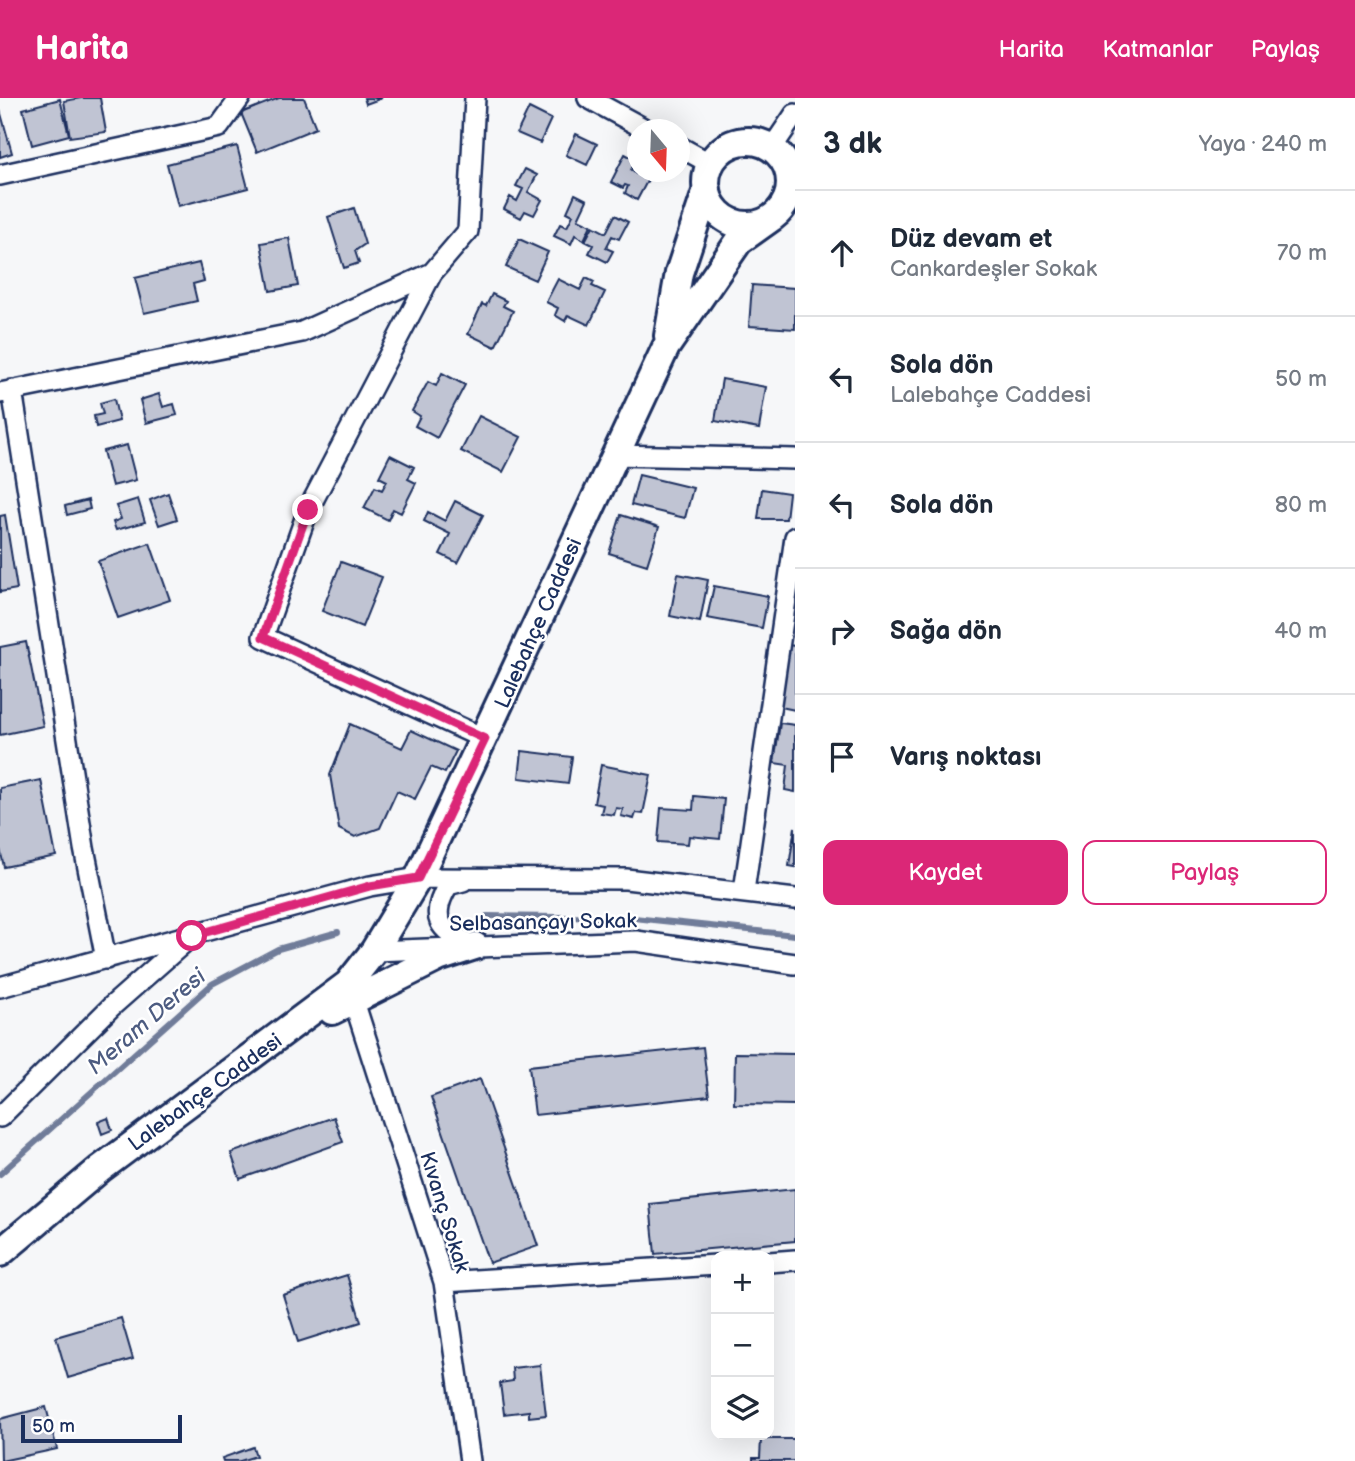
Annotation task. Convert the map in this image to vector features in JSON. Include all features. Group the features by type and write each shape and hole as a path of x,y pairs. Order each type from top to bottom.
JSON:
{"street":[{"path":"0,175 219,127 240,98"},
{"path":"475,98 468,231 432,273 308,510 263,637 485,739"},
{"path":"587,98 627,119"},
{"path":"690,157 709,176 720,213 731,220 744,224 782,210 790,184 783,155 795,114"},
{"path":"666,346 679,273 709,176 720,152 745,141 783,155"},
{"name":"Lalebahçe Caddesi","path":"0,1253 100,1169 280,1037 351,992 418,878 666,346 739,241 782,210"},
{"path":"106,959 84,848 6,391 302,332 432,273"},
{"path":"614,455 795,459"},
{"path":"744,891 795,537"},
{"path":"0,987 370,886 418,878 626,879 795,899"},
{"path":"475,878 448,885 438,902 439,919 448,935 475,946"},
{"path":"0,1117 112,1006 192,936"},
{"name":"Selbasançayı Sokak","path":"374,951 636,941 795,964"},
{"path":"351,992 475,946"},
{"name":"Kıvanç Sokak","path":"351,992 444,1282 470,1461"},
{"path":"774,1262 795,1260"},
{"path":"444,1282 711,1265"}],"building":[{"path":"100,98 106,132 70,137 64,101"},
{"path":"279,98 304,98 316,128 257,152 241,113"},
{"path":"364,98 382,98 366,104"},
{"path":"60,99 69,135 32,145 23,109"},
{"path":"529,108 551,119 540,143 517,133"},
{"path":"0,110 12,153 0,157"},
{"path":"576,134 597,144 587,165 566,155"},
{"path":"237,146 248,188 178,206 167,164"},
{"path":"625,154 627,182 647,182 637,200 625,193 628,186 623,188 611,182"},
{"path":"525,169 537,175 528,192 542,200 534,215 525,211 521,218 504,209 510,197 517,201 523,189 516,186"},
{"path":"575,194 587,200 578,219 591,225 584,240 575,235 571,244 554,236 560,224 567,227 573,215 567,212"},
{"path":"354,208 365,244 355,251 359,263 344,268 328,217"},
{"path":"615,215 628,222 619,239 612,236 606,248 613,251 607,262 589,253 593,245 585,241 593,226 606,233"},
{"path":"289,238 298,286 270,291 261,243"},
{"path":"519,239 548,252 535,280 506,267"},
{"path":"199,263 204,281 193,284 197,301 144,313 135,278"},
{"path":"586,278 594,282 592,286 605,292 589,325 568,315 565,321 555,315 558,308 546,302 558,279 580,290"},
{"path":"752,285 795,288 795,329 749,326"},
{"path":"492,294 506,301 503,306 513,311 495,347 468,334 482,304 486,306"},
{"path":"442,373 465,385 437,438 415,426 420,416 412,411 428,382 436,386"},
{"path":"722,379 766,387 759,429 715,421"},
{"path":"159,394 163,407 174,404 177,415 146,423 140,400"},
{"path":"114,399 119,421 96,427 94,416 103,414 100,403"},
{"path":"479,416 521,437 503,472 461,451"},
{"path":"127,445 136,480 112,486 103,451"},
{"path":"390,455 414,467 408,479 416,483 401,513 393,509 388,520 364,508 375,487 382,490 387,481 379,477"},
{"path":"639,475 693,488 685,518 631,505"},
{"path":"762,489 789,493 786,519 758,519"},
{"path":"168,493 177,519 159,525 150,500"},
{"path":"138,499 145,522 116,530 113,522 121,519 116,506"},
{"path":"88,500 90,509 67,515 65,506"},
{"path":"455,501 483,515 458,563 440,554 450,534 424,521 428,512 445,521"},
{"path":"5,515 17,589 0,592 0,516"},
{"path":"621,515 659,527 647,565 609,553"},
{"path":"150,543 170,600 118,618 98,561"},
{"path":"341,562 382,577 362,627 322,611"},
{"path":"678,574 708,580 700,622 670,616"},
{"path":"714,586 768,596 762,628 707,618"},
{"path":"26,642 43,726 0,735 0,647"},
{"path":"789,645 795,646 795,710 776,706"},
{"path":"780,723 795,725 795,792 785,790 788,765 774,763"},
{"path":"350,724 402,748 411,730 456,751 445,773 431,767 415,799 397,791 380,828 355,837 339,829 330,775"},
{"path":"522,751 572,757 568,784 519,778"},
{"path":"601,765 651,775 643,814 636,813 634,819 621,816 623,809 616,808 614,815 601,813 603,805 594,803"},
{"path":"41,780 56,856 4,867 0,849 0,788"},
{"path":"694,796 724,799 720,839 689,836 688,844 658,842 661,808 693,810"},
{"path":"795,827 795,867 789,866"},
{"path":"703,1047 709,1096 535,1115 529,1066"},
{"path":"735,1053 795,1054 795,1105 734,1104"},
{"path":"480,1079 538,1246 489,1263 431,1097"},
{"path":"334,1117 343,1142 240,1179 231,1153"},
{"path":"108,1118 112,1130 102,1134 98,1122"},
{"path":"795,1189 795,1241 655,1254 650,1204"},
{"path":"347,1275 361,1322 298,1342 283,1295"},
{"path":"121,1318 133,1359 68,1378 56,1337"},
{"path":"540,1365 546,1415 529,1417 529,1411 504,1414 500,1383 513,1381 512,1368"},
{"path":"46,1407 57,1449 1,1461 0,1419"},
{"path":"795,1439 795,1461 753,1461 753,1458 760,1458 761,1440"},
{"path":"253,1447 256,1456 240,1461 223,1461 222,1458"}],"waterway":[{"name":"Meram Deresi","path":"487,916 634,918 795,935"},
{"name":"Meram Deresi","path":"0,1174 212,984 278,949 338,932"}],"route":[{"path":"192,936 370,886 418,878 485,739 263,637 308,510"}]}
